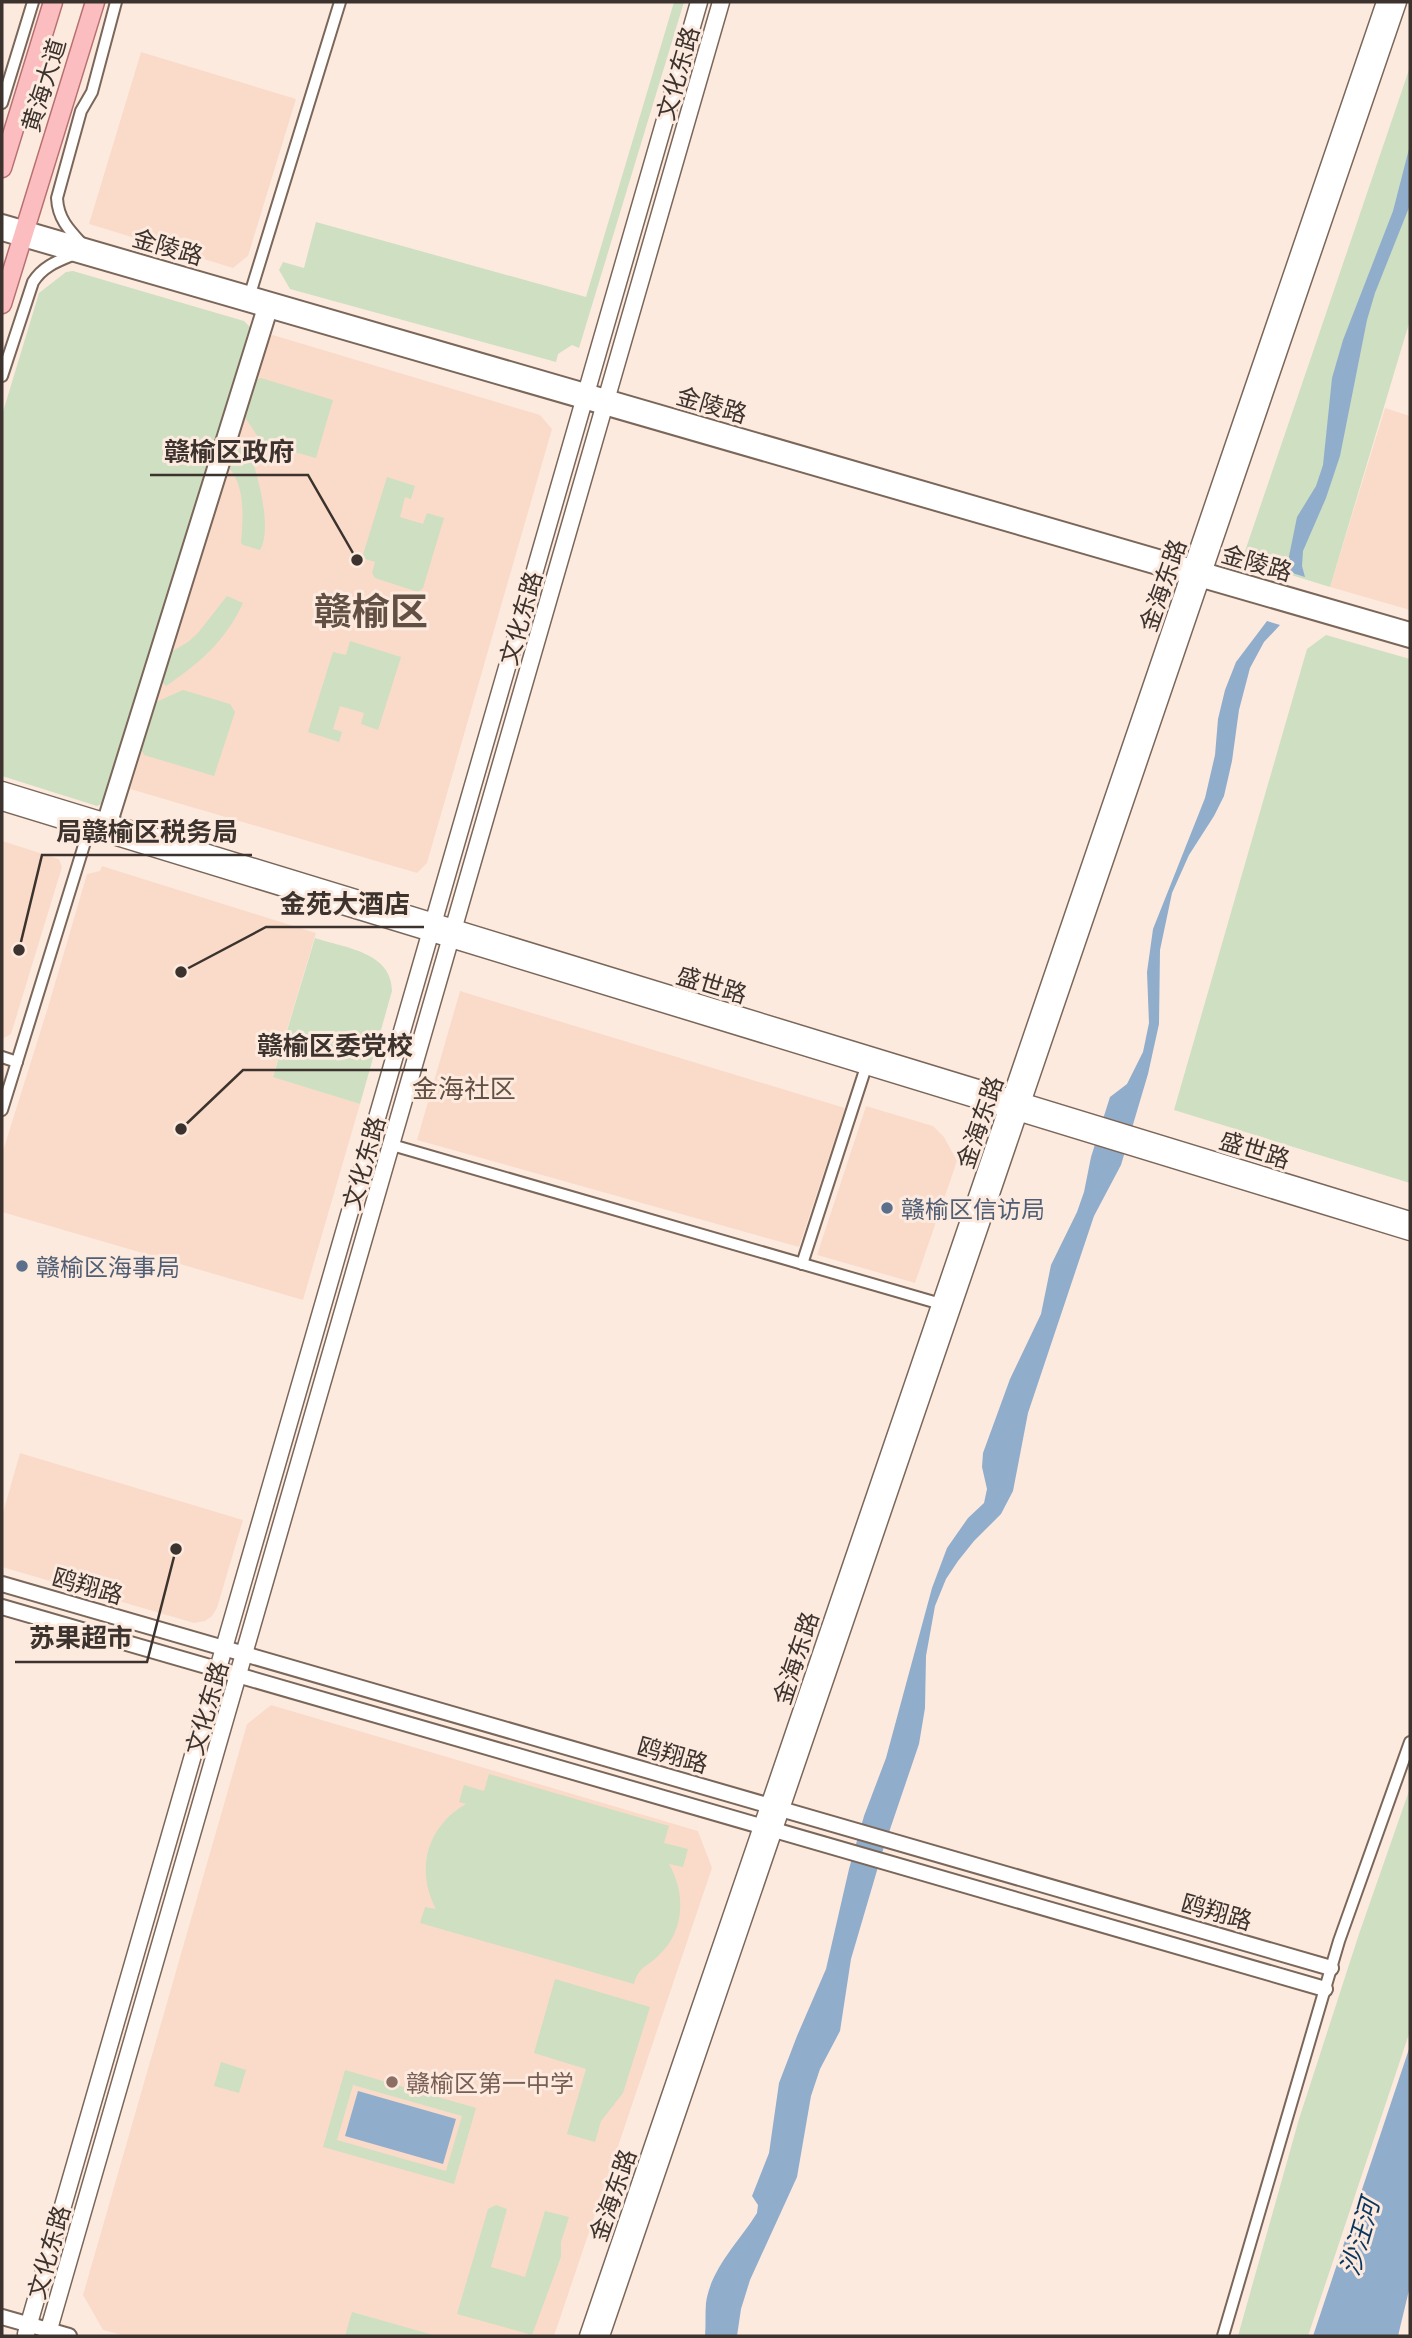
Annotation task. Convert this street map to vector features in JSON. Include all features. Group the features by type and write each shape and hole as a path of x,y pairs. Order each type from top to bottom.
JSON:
{"main road":[{"name":"黄海大道","path":"2,168 53,2"},
{"name":"黄海大道","path":"2,304 95,2"},
{"name":"文化东路","path":"37,2332 218,1670 699,2"},
{"name":"文化东路","path":"37,2332 239,1675 721,2"},
{"name":"金海东路","path":"775,1807 1196,573 1385,2"},
{"name":"金海东路","path":"1196,573 1398,2"},
{"name":"盛世路","path":"2,790 102,828"},
{"name":"盛世路","path":"2,802 102,828 453,934 1015,1106 1410,1232"},
{"name":"盛世路","path":"453,934 866,1067 1015,1106 1410,1220"},
{"name":"金海东路","path":"601,2336 941,1304 1015,1106"},
{"name":"金海东路","path":"588,2336 768,1828"}],"street":[{"path":"2,103 33,2"},
{"path":"2,376 38,273 79,250 58,212 57,198 81,111 92,92 116,2"},
{"path":"250,294 340,2"},
{"name":"金陵路","path":"2,222 23,234"},
{"name":"金陵路","path":"2,233 23,234 269,304 1196,573 1410,640"},
{"name":"金陵路","path":"79,250 250,294 269,304"},
{"path":"2,1110 102,828 269,304"},
{"name":"金陵路","path":"1196,573 1410,629"},
{"path":"2,1057 17,1062"},
{"path":"802,1264 866,1067"},
{"path":"392,1145 941,1304"},
{"name":"鸥翔路","path":"2,1584 1331,1968"},
{"name":"鸥翔路","path":"2,1607 1325,1989"},
{"path":"1223,2336 1331,1968 1410,1742"},
{"path":"2,2317 37,2332"},
{"path":"2,2327 69,2336"}],"shaded area":[{"path":"141,52 296,99 248,256 233,268 89,224"},
{"path":"269,336 540,415 552,429 427,863 417,873 130,789"},
{"path":"1385,408 1410,416 1410,610 1330,587"},
{"path":"2,841 59,859 62,867 11,1034 2,1039"},
{"path":"102,866 316,933 273,1076 360,1104 303,1300 2,1212 2,1154 87,874 100,871"},
{"path":"460,991 845,1108 799,1247 417,1140"},
{"name":"赣榆区信访局","path":"866,1106 933,1126 944,1137 957,1161 915,1283 817,1255"},
{"path":"20,1453 243,1520 217,1608 212,1616 205,1621 194,1623 2,1567 2,1516"},
{"name":"赣榆区第一中学","path":"271,1705 698,1831 712,1868 554,2336 126,2336 103,2330 83,2295 247,1724"}],"green space":[{"path":"674,2 684,2 579,348 572,345 558,354 556,362 290,289 279,270 283,262 304,268 316,222 586,297"},
{"path":"1410,67 1410,320 1330,587 1242,560"},
{"path":"73,271 244,321 250,327 105,802 97,806 2,776 2,415 39,293 66,272"},
{"path":"261,378 333,400 316,458 262,443 244,416 255,380"},
{"path":"237,438 244,439 258,478 264,511 264,540 260,550 241,543 241,493 228,467"},
{"path":"387,477 415,486 411,499 405,497 400,517 423,524 427,513 444,518 423,588 418,592 375,578 372,573 375,562 362,558"},
{"path":"227,596 243,603 229,628 201,659 166,686 162,682 171,652 198,633"},
{"path":"1326,635 1410,659 1410,1183 1174,1110 1307,649"},
{"path":"350,641 401,657 378,730 361,724 364,713 340,706 333,729 342,732 339,742 308,732 333,652 346,655"},
{"path":"183,690 230,704 235,712 214,776 144,755 141,749 156,702"},
{"path":"315,938 365,954 376,960 390,978 392,991 360,1104 273,1077"},
{"path":"489,1774 669,1826 664,1843 688,1849 683,1867 669,1864 675,1876 680,1900 674,1935 658,1956 641,1970 634,1984 420,1923 425,1907 436,1909 426,1879 428,1850 434,1837 442,1824 466,1804 459,1802 464,1785 484,1791"},
{"path":"1410,1788 1410,2031 1308,2336 1238,2336 1299,2119"},
{"path":"555,1979 650,2007 623,2093 601,2121 595,2142 567,2134 586,2069 534,2053"},
{"path":"221,2062 246,2070 239,2093 214,2086"},
{"path":"345,2070 476,2108 454,2184 323,2147","holes":["353,2085 462,2116 446,2171 337,2140"]},
{"path":"496,2205 507,2209 491,2267 525,2277 545,2211 569,2217 561,2242 561,2257 532,2335 457,2314 488,2209"},
{"path":"352,2312 437,2336 345,2336"}],"water":[{"path":"1410,145 1410,205 1367,320 1340,456 1326,498 1303,551 1302,566 1305,577 1286,571 1297,517 1316,486 1323,465 1332,378 1343,340 1393,211"},
{"path":"1267,621 1280,625 1264,642 1250,668 1239,710 1224,796 1189,855 1172,893 1160,950 1159,1024 1148,1074 1121,1165 1094,1216 1028,1413 1013,1491 1001,1514 958,1561 946,1579 935,1606 926,1656 925,1708 919,1744 883,1850 851,1959 840,2031 820,2069 811,2096 797,2177 750,2280 741,2309 737,2336 705,2336 706,2303 714,2278 757,2213 758,2205 752,2196 769,2153 779,2083 826,1969 849,1869 864,1816 886,1758 932,1588 947,1548 968,1518 984,1503 987,1489 982,1467 983,1453 1010,1379 1041,1314 1051,1265 1077,1212 1110,1097 1127,1084 1143,1052 1149,1023 1147,972 1153,929 1205,798 1225,690 1236,662"},
{"name":"沙汪河","path":"1410,2046 1410,2286 1398,2336 1313,2336"},
{"path":"358,2091 456,2119 443,2164 345,2136"}],"place":[{"name":"赣榆区政府","path":"357,560"},
{"name":"局赣榆区税务局","path":"19,950"},
{"name":"金苑大酒店","path":"181,972"},
{"name":"赣榆区委党校","path":"181,1129"},
{"name":"赣榆区信访局","path":"887,1208"},
{"name":"赣榆区海事局","path":"22,1266"},
{"name":"苏果超市","path":"176,1549"},
{"name":"赣榆区第一中学","path":"392,2082"}],"district":[{"name":"赣榆区","path":"371,610"},
{"name":"金海社区","path":"464,1088"}]}
